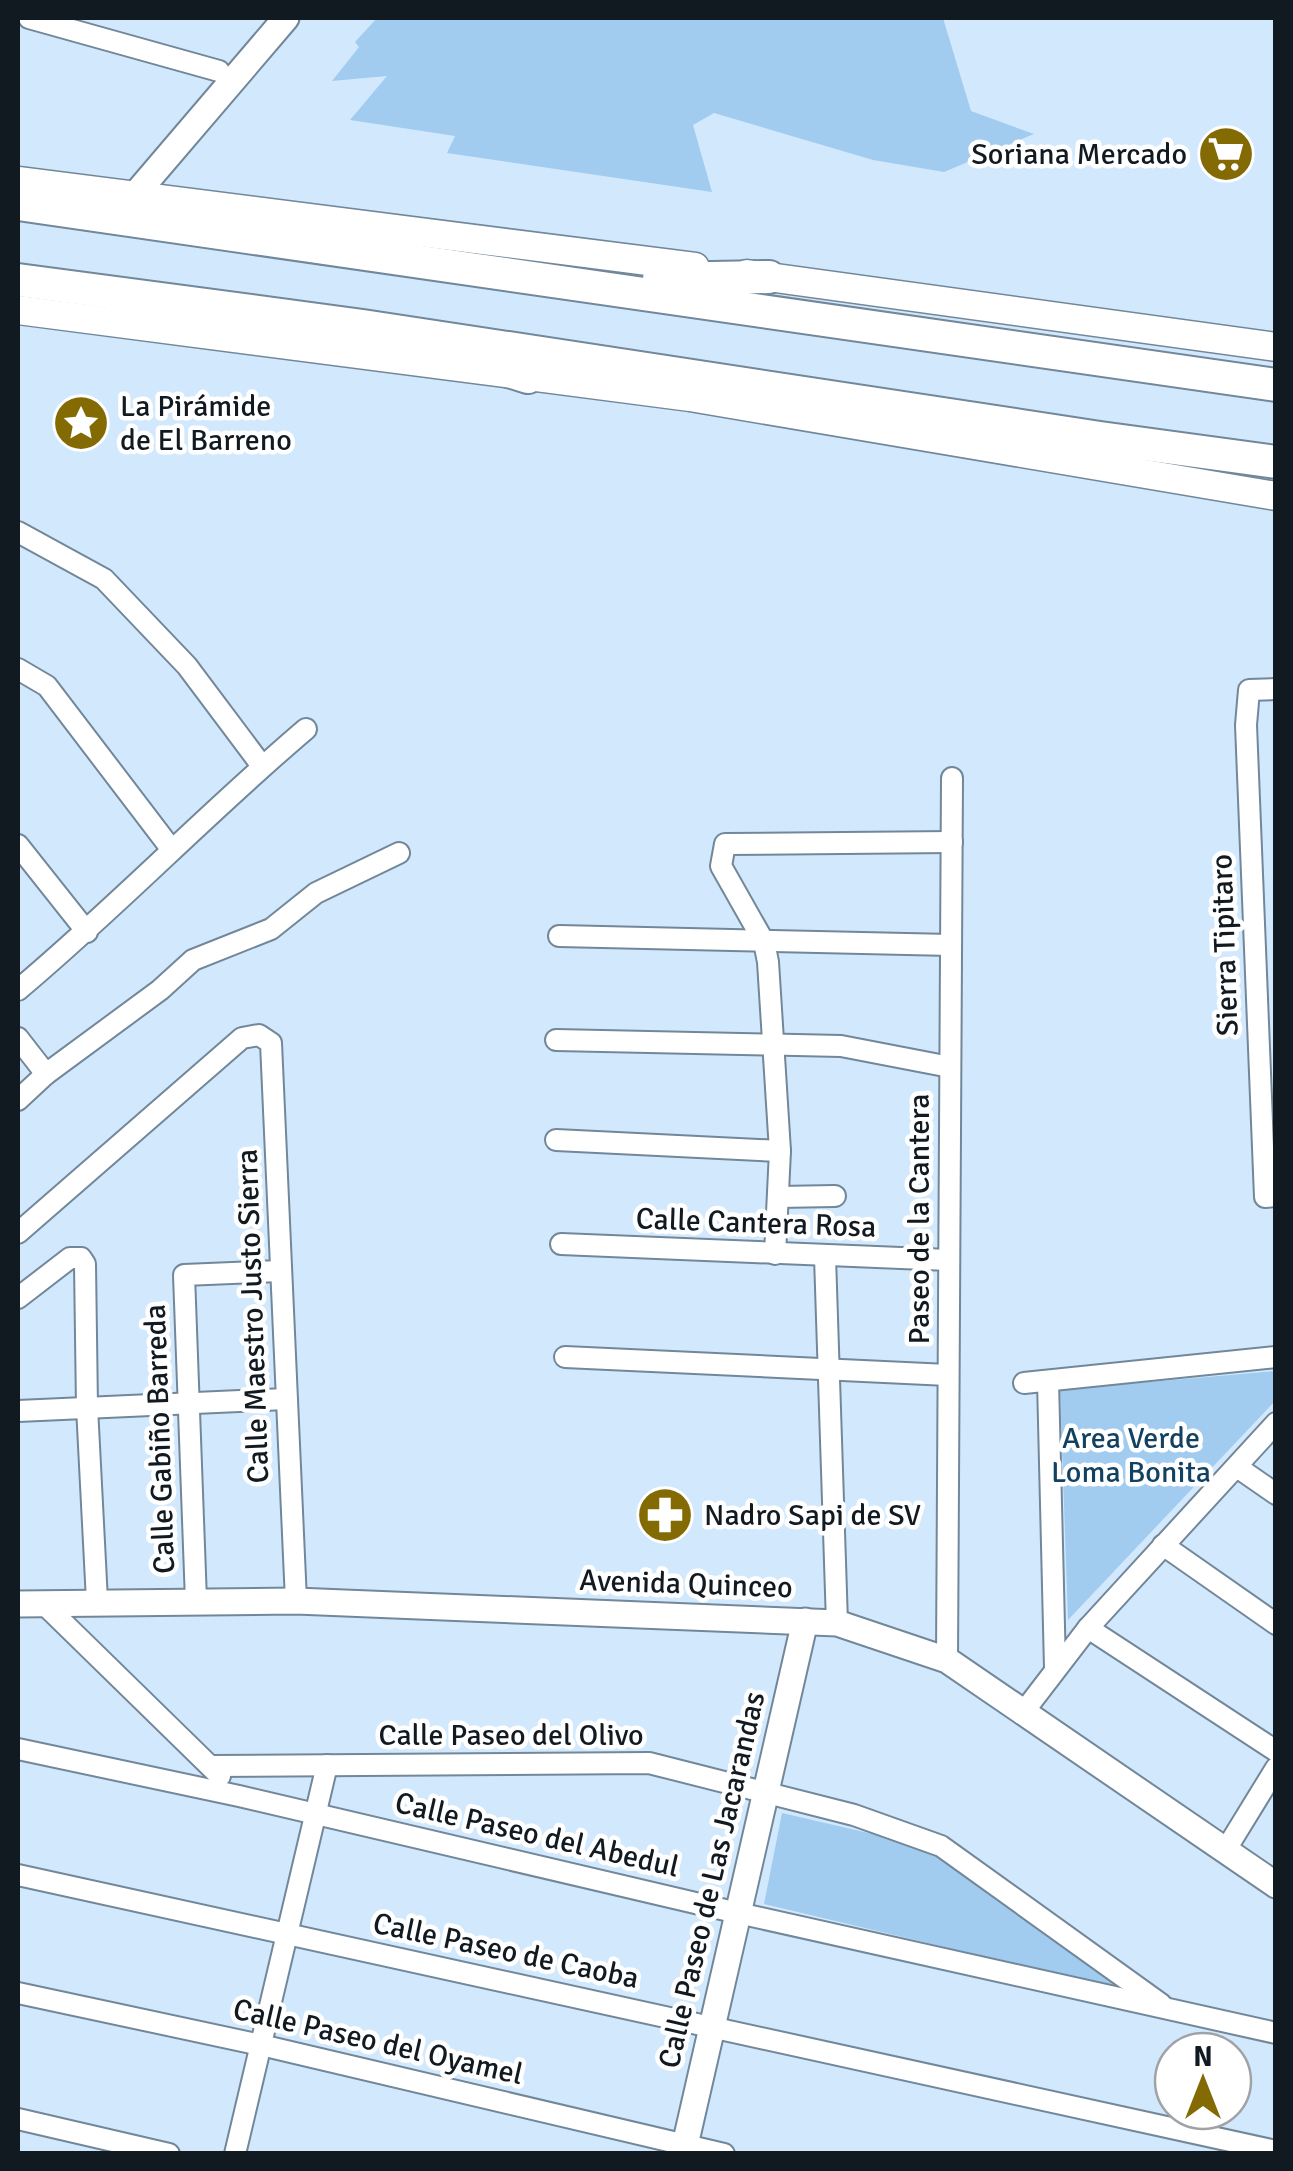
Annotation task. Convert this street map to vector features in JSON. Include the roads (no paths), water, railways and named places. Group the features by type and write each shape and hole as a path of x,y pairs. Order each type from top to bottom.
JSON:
{"highway":[{"path":"23,197 1276,385"},
{"path":"564,281 769,277"},
{"path":"20,290 363,326 1081,436 1276,462"},
{"path":"363,326 528,377"}],"main road":[{"path":"23,197 126,195 1276,347"},
{"path":"20,290 528,377 690,397 1276,496"}],"street":[{"path":"29,18 219,71"},
{"path":"126,195 219,71 265,18"},
{"path":"126,195 286,18"},
{"path":"18,532 104,578 187,666 262,766"},
{"path":"18,669 46,686 172,850"},
{"name":"Sierra Tipitaro","path":"1270,1196 1246,724 1248,690 1276,689"},
{"path":"18,990 87,932 306,729"},
{"name":"Paseo de la Cantera","path":"947,1660 952,778"},
{"path":"775,1254 780,1151 775,1044 764,942 721,866 725,844 952,842"},
{"path":"18,845 87,932"},
{"path":"18,1100 194,960 270,929 316,893 399,853"},
{"path":"559,936 951,945"},
{"name":"Calle Maestro Justo Sierra","path":"18,1233 242,1038 259,1035 271,1043 296,1600"},
{"path":"18,1038 46,1074"},
{"path":"556,1040 841,1046 950,1067"},
{"path":"556,1140 780,1151"},
{"path":"778,1197 835,1196"},
{"name":"Calle Cantera Rosa","path":"560,1244 949,1260"},
{"path":"825,1257 837,1622"},
{"path":"18,1298 70,1258 81,1258 85,1264 87,1408 97,1602"},
{"name":"Calle Gabiño Barreda","path":"196,1600 184,1275 280,1271"},
{"path":"1024,1383 1276,1357"},
{"path":"566,1358 948,1375"},
{"path":"1048,1381 1056,1668"},
{"path":"18,1411 285,1398"},
{"path":"1022,1714 1088,1628 1276,1423"},
{"path":"1237,1467 1276,1494"},
{"path":"1164,1544 1276,1624"},
{"name":"Avenida Quinceo","path":"30,1604 296,1600 837,1622 947,1660 1276,1885"},
{"path":"30,1604 211,1766 239,1796"},
{"name":"Calle Paseo de Las Jacarandas","path":"684,2149 805,1621"},
{"path":"1088,1628 1276,1751"},
{"name":"Calle Paseo del Abedul","path":"18,1749 316,1813 1276,2034"},
{"name":"Calle Paseo del Olivo","path":"211,1766 649,1762 854,1815 940,1846 1168,2008"},
{"path":"235,2154 327,1765"},
{"path":"1225,1851 1276,1768"},
{"name":"Calle Paseo de Caoba","path":"18,1875 1276,2151"},
{"name":"Calle Paseo del Oyamel","path":"18,1993 260,2045 684,2149 724,2154"},
{"path":"18,2119 169,2154"}],"place":[{"name":"Soriana Mercado","path":"1226,154"},
{"name":"La Pirámide de El Barreno","path":"81,423"},
{"name":"Nadro Sapi de SV","path":"665,1515"}],"park label":[{"name":"Area Verde Loma Bonita","path":"1131,1455"}]}
